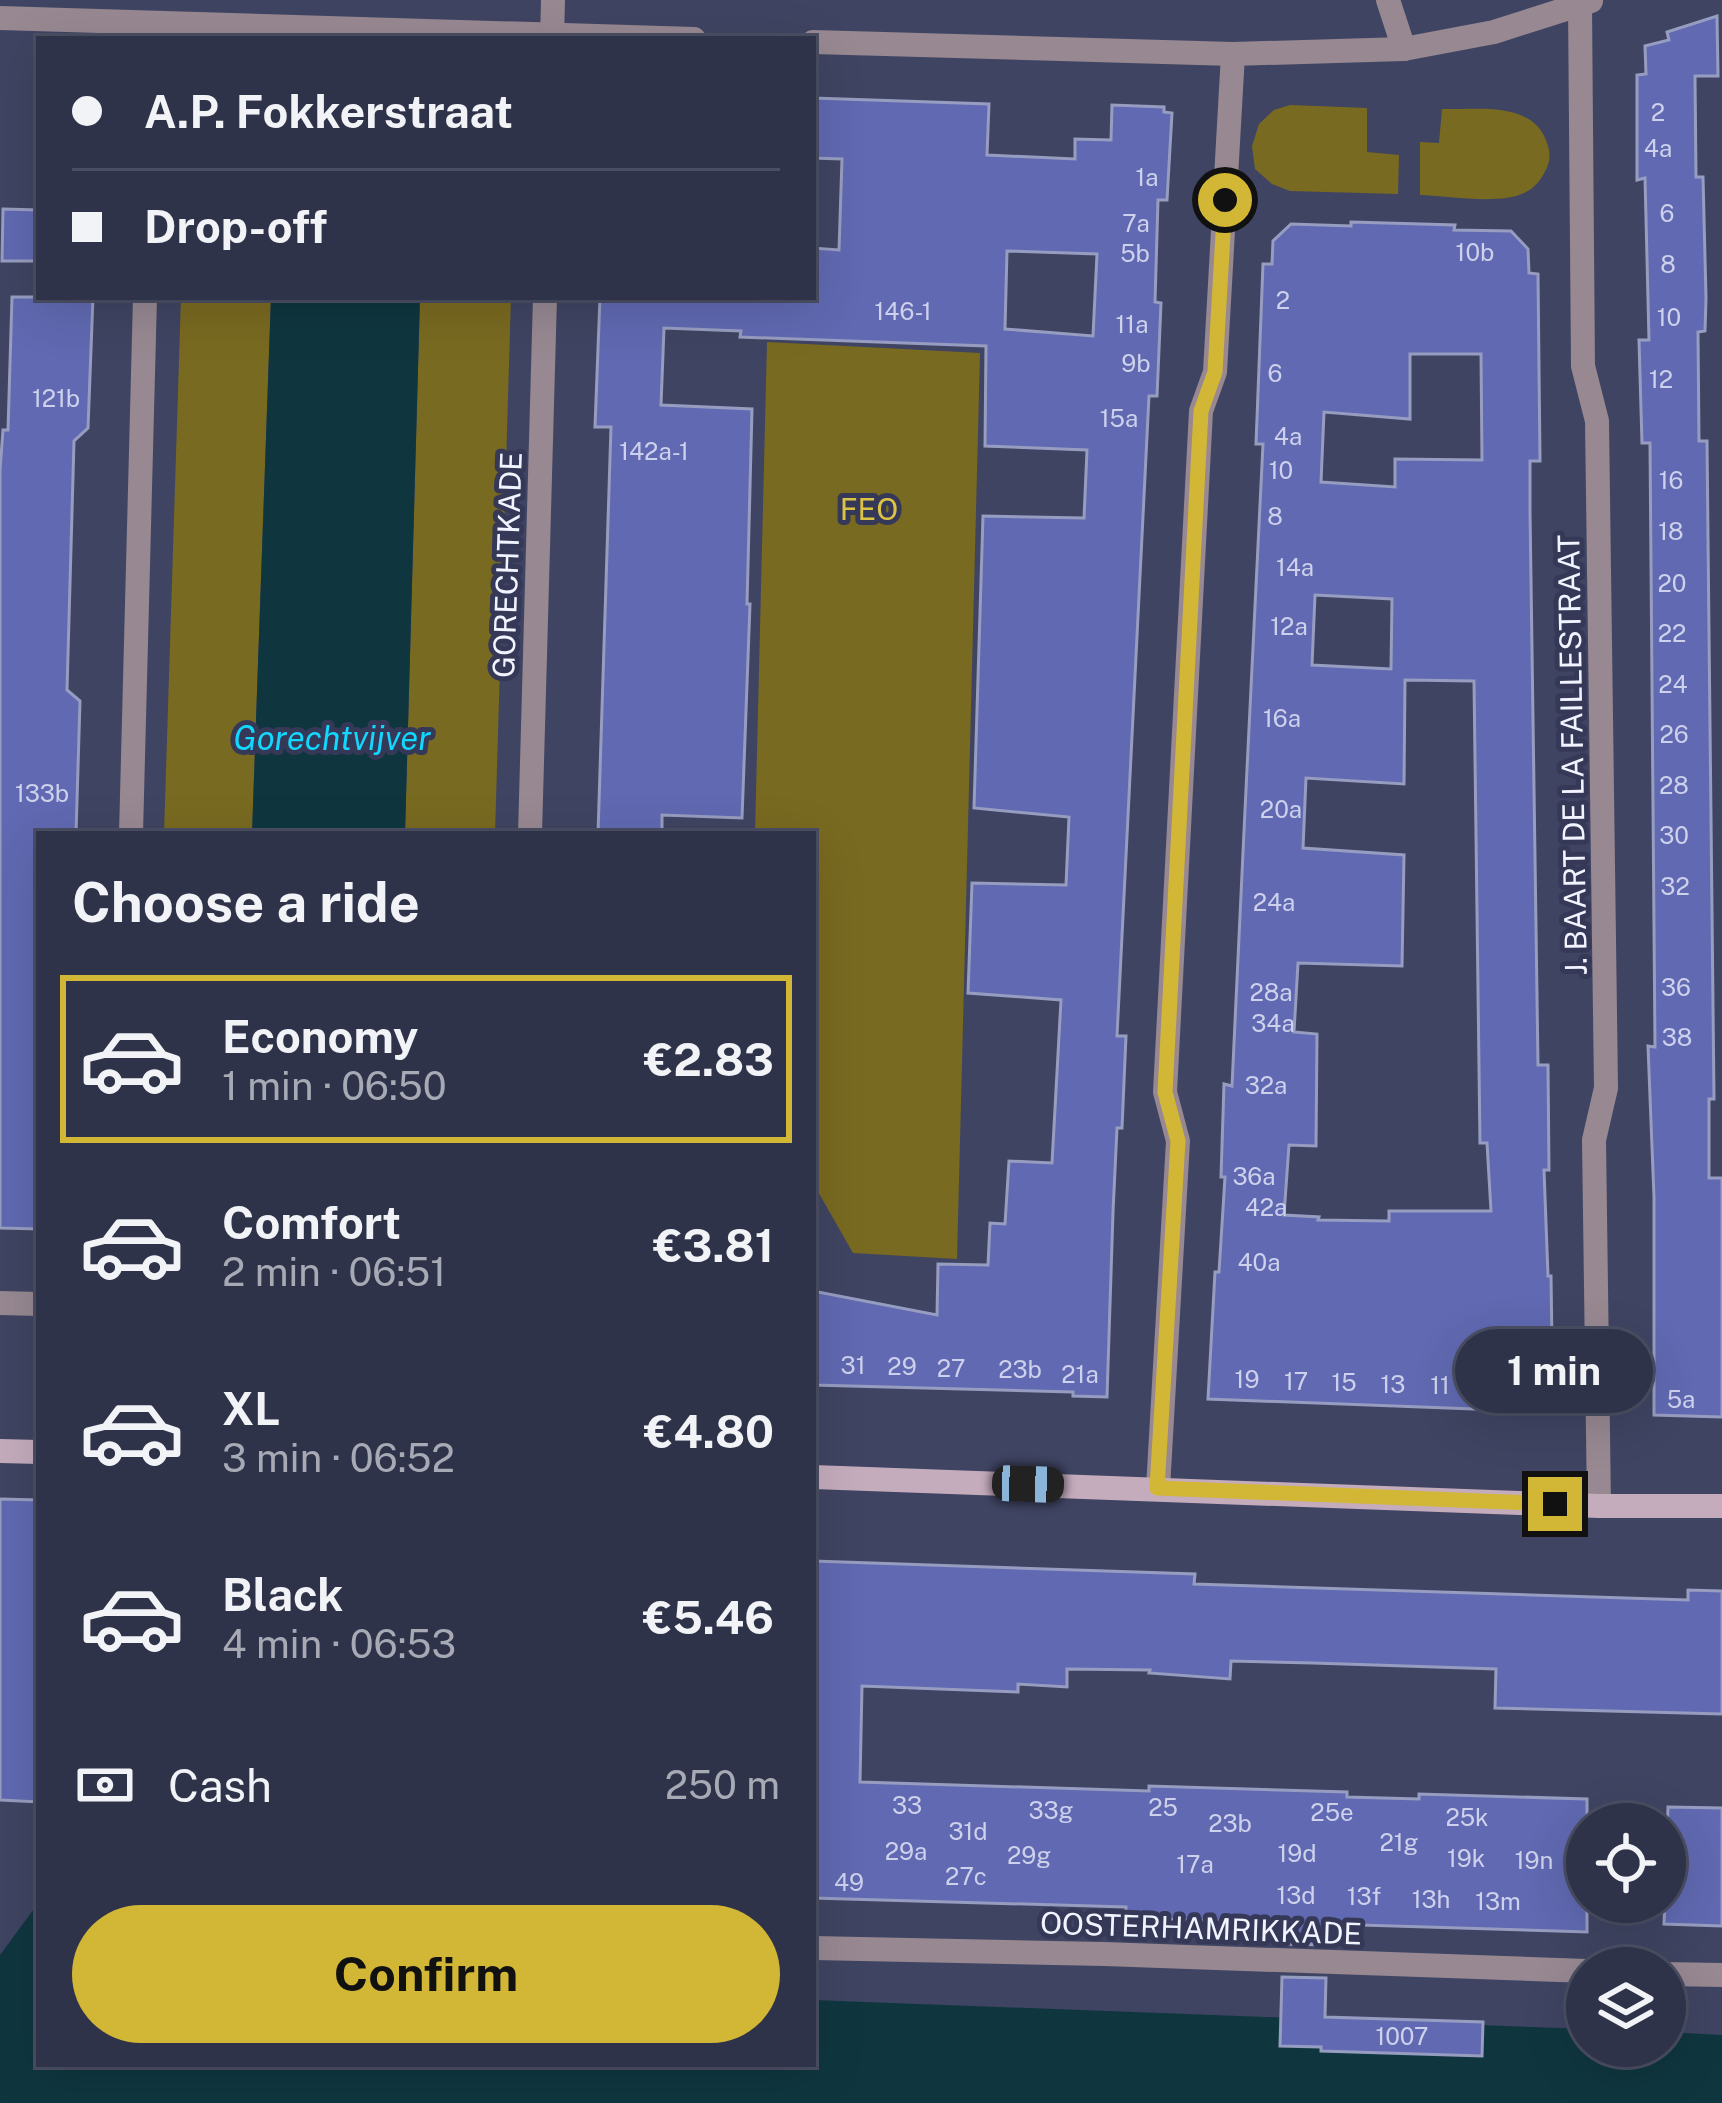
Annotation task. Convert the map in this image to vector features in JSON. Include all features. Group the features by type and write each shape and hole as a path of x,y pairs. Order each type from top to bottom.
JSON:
{"street":[{"path":"552,36 554,0"},
{"path":"1388,0 1404,49"},
{"path":"816,42 1233,54 1404,49 1494,32 1587,2"},
{"name":"J. BAART DE LA FAILLESTRAAT","path":"1587,2 1583,366 1598,445 1606,1088 1594,1140 1599,1506"},
{"path":"0,18 528,36"},
{"path":"1157,1488 1178,1141 1165,1092 1187,669 1201,411 1215,372 1233,54"},
{"path":"131,831 145,300"},
{"name":"GORECHTKADE","path":"530,831 545,300"},
{"path":"0,1303 36,1304"},
{"path":"0,1451 36,1452"},
{"path":"816,1477 1599,1506 1722,1506"},
{"name":"OOSTERHAMRIKKADE","path":"816,1948 1566,1970"},
{"path":"1686,1974 1722,1975"}],"green space":[{"path":"1290,105 1367,108 1367,152 1399,155 1398,194 1290,191 1272,184 1255,169 1252,146 1259,124 1274,110"},
{"path":"1442,109 1500,110 1527,118 1545,138 1549,151 1539,182 1524,193 1502,199 1420,195 1420,142 1439,143"},
{"path":"181,300 271,300 252,831 164,831"},
{"path":"420,300 511,300 495,831 405,831"},
{"name":"FEO","path":"767,342 980,353 957,1259 853,1253 816,1188 816,831 755,831"}],"water":[{"name":"Gorechtvijver","path":"271,300 420,300 405,831 252,831"},
{"path":"36,1906 36,2067 816,2067 816,2000 1566,2028 1566,2067 1686,2067 1686,2033 1722,2035 1722,2103 0,2103 0,1955"}],"building":[{"path":"1717,16 1718,76 1695,76 1696,177 1703,177 1706,298 1705,331 1698,332 1699,441 1707,441 1714,1099 1709,1099 1709,1178 1722,1178 1722,1417 1654,1415 1648,1046 1655,1047 1650,443 1642,443 1639,340 1649,340 1645,178 1637,180 1637,75 1646,74 1645,46 1669,40 1667,32"},
{"path":"816,98 989,104 987,155 1075,159 1075,139 1111,140 1112,105 1164,107 1164,112 1172,113 1167,200 1158,200 1155,302 1161,303 1157,396 1149,396 1117,1036 1126,1036 1122,1128 1117,1128 1107,1397 1073,1396 1073,1392 816,1385 816,1292 937,1315 938,1264 988,1265 990,1223 1005,1224 1009,1161 1052,1163 1061,1000 968,993 972,883 1066,885 1069,817 974,808 983,516 1084,518 1087,450 985,446 986,346 740,337 741,331 664,328 661,405 752,409 742,818 662,815 662,831 598,831 611,427 595,427 600,300 816,300 816,248 839,250 842,159 816,158","holes":["1007,251 1097,254 1093,336 1005,329"]},
{"path":"3,209 36,210 36,261 2,261"},
{"path":"1351,222 1455,225 1454,230 1511,231 1528,249 1529,273 1538,274 1540,461 1530,461 1530,511 1538,1065 1548,1065 1549,1170 1544,1170 1553,1412 1208,1399 1225,1177 1221,1177 1224,1084 1232,1086 1263,444 1256,444 1263,264 1272,264 1273,241 1291,224 1351,226","holes":["1410,354 1481,354 1482,460 1395,459 1395,487 1321,482 1324,412 1410,419","1315,595 1392,599 1391,669 1312,665","1405,680 1474,681 1480,1143 1487,1143 1491,1211 1389,1211 1389,1221 1284,1215 1289,1145 1316,1146 1317,1034 1294,1032 1298,963 1402,966 1404,855 1303,848 1306,778 1404,784"]},
{"path":"12,297 93,300 88,428 74,441 67,690 80,701 76,831 36,831 36,1229 0,1228 0,470 3,430 8,430"},
{"path":"0,1499 36,1500 36,1802 0,1800"},
{"path":"816,1561 1195,1574 1194,1584 1688,1600 1688,1590 1722,1591 1722,1714 1495,1708 1496,1669 1313,1663 1231,1661 1230,1679 1150,1670 1067,1669 1067,1687 1018,1684 1018,1692 862,1686 860,1782 1347,1792 1347,1797 1419,1799 1419,1794 1587,1799 1587,1803 1566,1803 1566,1923 1587,1923 1587,1932 1327,1924 1327,1945 1283,1944 1283,1923 1126,1918 1126,1907 816,1898"},
{"path":"1686,1807 1722,1808 1722,1926 1664,1924 1686,1923"},
{"path":"1282,1977 1326,1978 1325,2017 1483,2022 1482,2056 1280,2046"}],"route":[{"path":"1225,200 1215,372 1201,411 1165,1092 1178,1141 1157,1488 1555,1504"}]}
